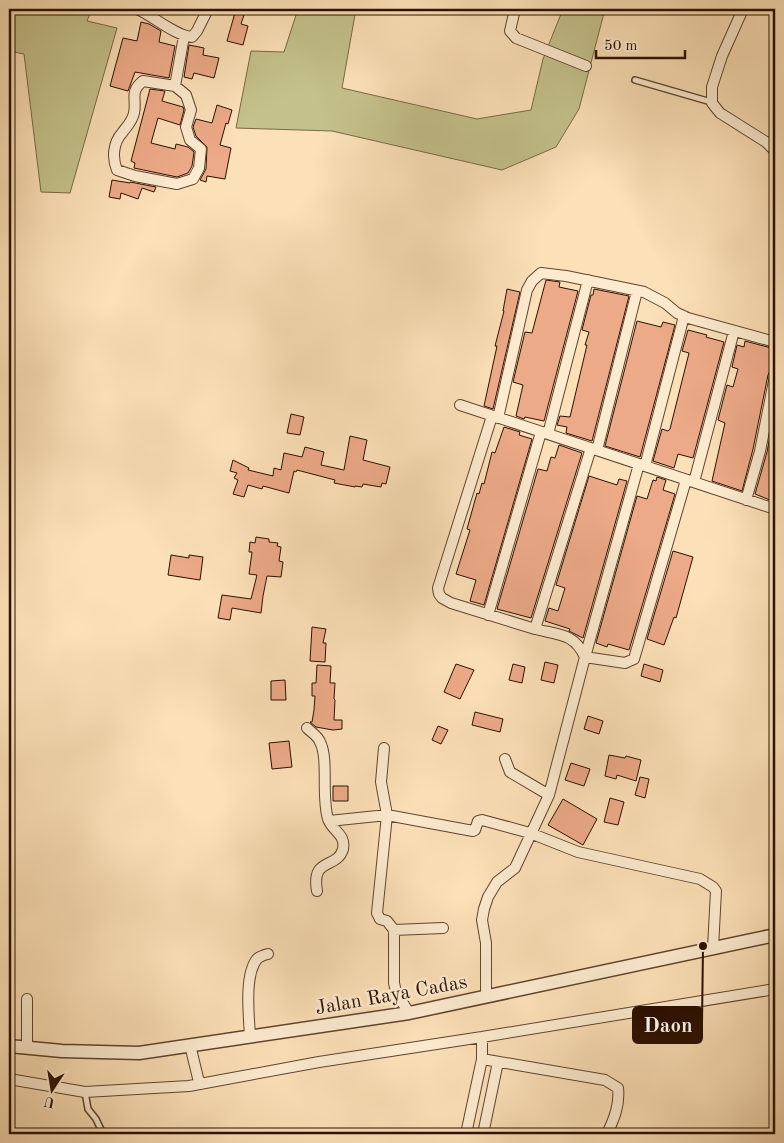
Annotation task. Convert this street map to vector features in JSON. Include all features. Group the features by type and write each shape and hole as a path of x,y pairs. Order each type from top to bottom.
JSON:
{"street":[{"path":"136,9 150,14 184,36 192,37 197,31 207,9"},
{"path":"515,9 510,31 516,38 586,66"},
{"path":"743,9 722,56 712,87 712,103 720,113 766,142 775,150"},
{"path":"175,86 184,36"},
{"path":"143,81 175,86 186,95 191,110 186,127 190,140 201,149 199,168 193,179 177,184 135,176 117,170 113,161 115,147 120,134 130,125 135,111 134,97 136,86 143,81"},
{"path":"585,657 580,646 571,638 451,603 442,598 438,588 495,417 532,281 541,273 588,280 644,292 665,302 677,313 684,316 775,342"},
{"path":"488,615 545,433 588,280"},
{"path":"535,629 594,449 637,291"},
{"path":"486,995 486,943 482,920 484,909 488,897 497,882 515,868 549,795 585,657 684,316"},
{"path":"585,657 620,662 634,660 690,481 734,331"},
{"path":"746,500 760,451 775,376"},
{"path":"460,405 775,509"},
{"path":"306,728 320,742 324,753 324,801 329,822 342,837 342,851 317,873 315,878 317,891"},
{"path":"384,748 381,782 387,815 377,913 380,919 387,921 394,930 394,983 396,992 409,1013"},
{"path":"505,759 510,772 549,795"},
{"path":"329,822 387,815 470,831 475,830 478,821 482,820 530,834 578,852 700,879 713,886 716,891 713,948"},
{"path":"394,930 442,928"},
{"name":"Jalan Raya Cadas","path":"9,1046 80,1052 139,1053 191,1048 250,1036 409,1013 486,995 775,935"},
{"path":"250,1036 248,995 254,966 258,959 268,954"},
{"path":"9,1079 85,1092 180,1087 200,1081 775,990"},
{"path":"27,999 27,1047"},
{"path":"466,1134 482,1059 482,1037"},
{"path":"191,1048 200,1081"},
{"path":"482,1059 605,1080 612,1084 618,1088 619,1097 616,1113 606,1134"},
{"path":"482,1134 498,1062"}],"lane":[{"path":"635,80 712,103"},
{"path":"85,1092 88,1109 96,1119 103,1134"}],"shaded area":[{"path":"9,9 92,9 87,21 117,28 70,193 41,192 24,54 9,51"},
{"path":"298,9 356,9 342,88 477,119 531,110 543,59 563,9 605,9 579,109 556,147 502,170 332,131 236,128 251,51 284,52"}],"building":[{"path":"236,9 246,9 241,24 248,26 243,45 227,41"},
{"path":"141,22 161,31 159,42 175,46 169,78 135,72 128,91 110,86 123,38 137,41"},
{"path":"189,45 204,48 203,55 219,58 214,78 194,73 192,79 184,77"},
{"path":"150,89 165,91 162,101 183,107 180,125 158,118 151,143 175,149 176,144 188,147 194,152 192,166 188,173 177,177 134,168 135,163 131,161"},
{"path":"217,105 232,110 220,145 231,148 225,179 207,176 206,182 200,180 206,169 207,147 196,136 193,127 196,119 212,123"},
{"path":"112,180 156,187 154,192 142,188 138,199 121,193 120,199 109,197"},
{"path":"546,280 560,282 559,287 578,291 544,421 525,417 524,419 516,416 523,385 513,382 525,332 532,333"},
{"path":"507,289 520,292 493,409 484,406"},
{"path":"594,289 629,296 592,441 566,433 567,427 557,425 560,416 570,417 589,332 582,330"},
{"path":"637,321 661,327 663,322 675,325 640,457 605,446"},
{"path":"688,330 724,342 693,458 678,454 674,468 653,461 662,429 668,431 670,429 689,353 682,351"},
{"path":"745,341 775,349 775,365 768,375 753,449 742,491 712,481 725,423 718,420 727,385 733,387 738,369 732,367 737,345 744,347"},
{"path":"775,410 775,502 755,494 767,452"},
{"path":"291,414 304,417 300,435 287,433"},
{"path":"504,427 520,432 519,435 532,439 484,605 470,601 476,580 456,574 470,530 467,529 477,493 479,494 482,483 484,484 492,452 495,453"},
{"path":"350,436 367,440 363,460 390,467 386,484 382,483 381,487 363,484 362,487 355,487 334,483 335,480 297,470 296,472 294,471 289,493 263,486 262,489 248,485 244,497 233,494 238,480 234,478 237,473 230,471 233,460 249,468 248,470 273,476 274,468 281,470 284,453 302,457 305,447 324,452 321,465 344,470"},
{"path":"559,445 582,453 531,618 497,609 538,469 547,471 551,457 555,458"},
{"path":"589,476 617,485 619,479 627,481 583,638 569,631 570,629 545,621 549,608 558,611 565,588 556,585"},
{"path":"657,477 666,480 663,490 675,494 629,650 608,644 607,647 596,643 637,496 647,499 653,480 656,481"},
{"path":"256,537 269,539 269,542 278,543 277,546 281,547 279,561 283,562 281,577 267,576 261,613 232,608 230,620 218,618 222,595 251,599 257,575 249,574 252,552 249,552 250,542 255,543"},
{"path":"673,551 693,557 676,618 674,617 664,645 647,639"},
{"path":"171,555 189,558 189,555 203,557 200,580 168,575"},
{"path":"312,627 326,629 323,643 326,643 325,662 310,661"},
{"path":"545,662 558,665 554,683 541,680"},
{"path":"456,664 474,670 460,699 444,692"},
{"path":"513,664 525,667 522,683 509,680"},
{"path":"644,664 663,670 660,682 641,676"},
{"path":"317,665 331,666 330,683 335,683 334,720 342,720 342,729 333,730 316,727 310,722 312,722 315,696 312,696 312,683 316,683"},
{"path":"285,680 286,700 271,700 271,681"},
{"path":"475,712 503,719 500,732 472,725"},
{"path":"588,716 603,721 599,734 584,729"},
{"path":"438,726 448,730 441,744 432,740"},
{"path":"289,741 292,767 272,769 269,743"},
{"path":"609,755 625,758 626,756 641,760 636,781 617,775 616,779 605,776"},
{"path":"571,763 590,769 584,786 565,780"},
{"path":"640,777 649,779 645,798 635,795"},
{"path":"333,786 348,786 348,801 333,801"},
{"path":"610,798 624,802 618,825 604,822"},
{"path":"563,799 597,819 583,845 548,825"}],"place":[{"name":"Daon","path":"703,946"}]}
